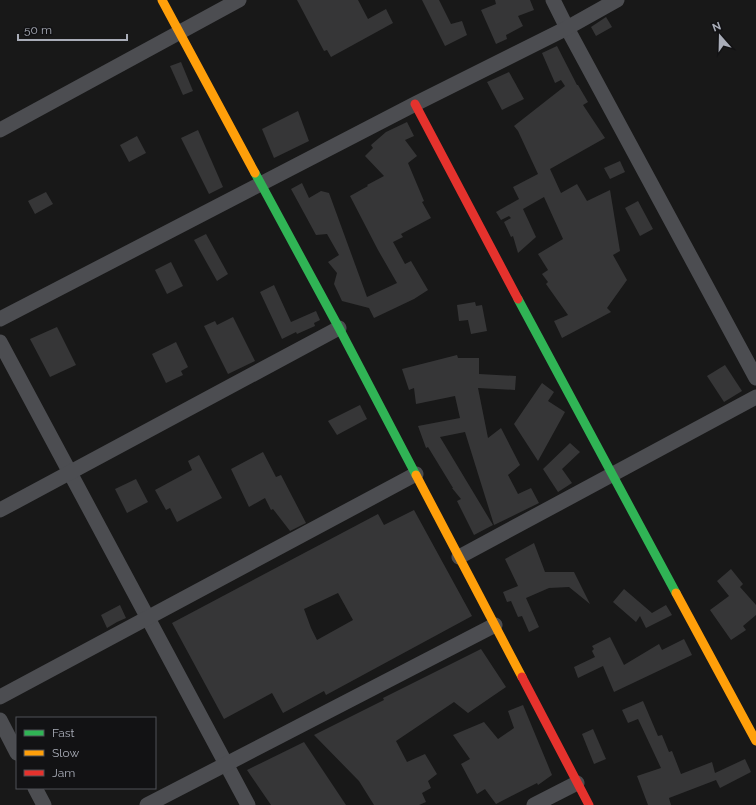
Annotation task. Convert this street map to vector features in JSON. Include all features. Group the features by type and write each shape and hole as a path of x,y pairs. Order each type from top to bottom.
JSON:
{"street":[{"path":"162,0 339,328 589,805"},
{"path":"0,130 239,0"},
{"path":"553,0 756,378"},
{"path":"0,319 415,104 567,28 617,0"},
{"path":"415,104 756,742"},
{"path":"0,510 339,328"},
{"path":"0,342 71,472 248,805"},
{"path":"459,556 756,397"},
{"path":"0,697 416,474"},
{"path":"147,805 495,624"},
{"path":"0,720 16,751"},
{"path":"534,805 578,783"},
{"path":"36,789 44,805"}],"building":[{"path":"297,0 358,0 368,19 386,9 393,23 331,57 327,50 324,51"},
{"path":"422,0 439,0 451,24 462,21 467,35 445,46"},
{"path":"495,0 530,0 534,10 518,16 523,26 506,35 507,39 496,44 481,10 496,4"},
{"path":"606,17 612,27 596,36 591,27"},
{"path":"557,46 577,85 588,102 583,105 605,138 550,169 561,193 577,184 587,201 610,190 620,251 613,255 627,280 607,308 611,312 562,338 554,321 568,315 546,284 548,282 542,274 548,270 538,254 563,239 544,197 523,209 536,237 518,253 513,236 511,237 504,222 511,218 509,216 501,220 496,212 519,199 513,187 538,174 518,131 514,126 565,86 561,80 555,83 542,53"},
{"path":"181,62 193,91 183,95 170,66"},
{"path":"509,72 524,99 502,110 487,82"},
{"path":"298,111 309,141 274,158 262,129"},
{"path":"407,122 414,136 405,140 417,156 408,163 424,201 422,202 431,218 401,234 403,237 393,242 405,264 411,261 428,290 414,299 374,318 369,308 342,301 334,284 337,273 328,262 339,255 327,234 316,235 291,189 302,183 309,198 321,191 329,193 367,297 397,283 350,196 384,176 365,156 373,148 371,145 386,132"},
{"path":"198,130 223,187 209,194 181,138"},
{"path":"137,136 146,153 129,162 120,145"},
{"path":"620,161 625,172 610,179 604,168"},
{"path":"46,192 53,204 35,214 28,201"},
{"path":"638,201 653,229 640,236 625,208"},
{"path":"206,234 228,274 217,281 194,240"},
{"path":"171,262 183,286 167,294 155,270"},
{"path":"274,285 291,322 316,311 320,320 314,323 315,326 297,334 296,332 282,339 260,292"},
{"path":"475,302 476,306 482,305 487,331 471,334 468,320 459,321 457,305"},
{"path":"233,317 255,361 228,374 204,326 215,321 217,325"},
{"path":"57,327 76,365 50,377 30,339"},
{"path":"176,342 188,367 181,371 183,375 166,383 152,354"},
{"path":"457,355 458,358 479,358 479,374 516,376 515,390 478,388 488,438 501,428 520,465 508,475 518,494 531,488 539,503 494,525 465,432 440,437 493,525 474,535 457,501 461,499 452,488 428,447 426,448 418,426 460,418 455,396 416,404 414,388 409,390 402,369"},
{"path":"725,365 742,391 724,402 707,376"},
{"path":"542,383 554,392 548,401 565,412 538,461 514,424"},
{"path":"360,405 367,419 337,435 328,421"},
{"path":"570,443 580,452 562,469 572,483 558,492 543,469"},
{"path":"263,452 276,477 281,475 306,523 290,531 273,509 271,510 265,498 249,507 231,469"},
{"path":"199,455 222,498 177,522 170,508 166,510 155,490 192,470 188,461"},
{"path":"136,479 148,502 127,513 115,489"},
{"path":"414,510 472,616 326,695 324,691 283,713 272,693 224,719 172,623 378,514 384,525","holes":["338,593 353,620 317,640 304,609"]},
{"path":"534,543 545,572 574,572 590,604 569,587 549,588 526,598 539,627 529,632 522,616 518,617 511,601 507,602 503,592 518,586 505,559"},
{"path":"731,569 743,584 740,587 756,605 756,615 743,626 746,630 731,640 710,610 729,596 717,581"},
{"path":"624,589 652,613 666,605 672,615 646,628 640,616 636,622 613,602"},
{"path":"120,605 126,618 107,628 101,615"},
{"path":"610,637 624,665 659,644 662,650 684,639 692,655 614,692 603,666 578,678 574,667 595,657 592,651 594,649 592,646"},
{"path":"481,649 506,687 468,713 454,702 396,741 407,762 425,754 437,774 428,781 431,788 422,793 426,802 419,805 374,805 359,781 314,735 384,700 383,698"},
{"path":"643,701 658,736 662,735 669,752 672,751 681,774 712,762 715,773 745,759 751,772 720,788 716,780 669,798 671,805 648,805 637,776 661,768 638,719 628,723 622,710"},
{"path":"523,705 552,775 538,785 537,783 496,804 485,789 477,794 461,764 470,759 453,735 484,722 498,739 514,728 508,711"},
{"path":"593,729 606,759 594,764 582,734"},
{"path":"304,742 346,805 271,805 247,770"}],"traffic: fast":[{"path":"255,173 339,328 416,475"},
{"path":"518,299 676,593"}],"traffic: slow":[{"path":"162,0 255,173"},
{"path":"416,475 522,677"},
{"path":"676,593 756,741"}],"traffic: jam":[{"path":"415,104 518,299"},
{"path":"522,677 589,805"}]}
